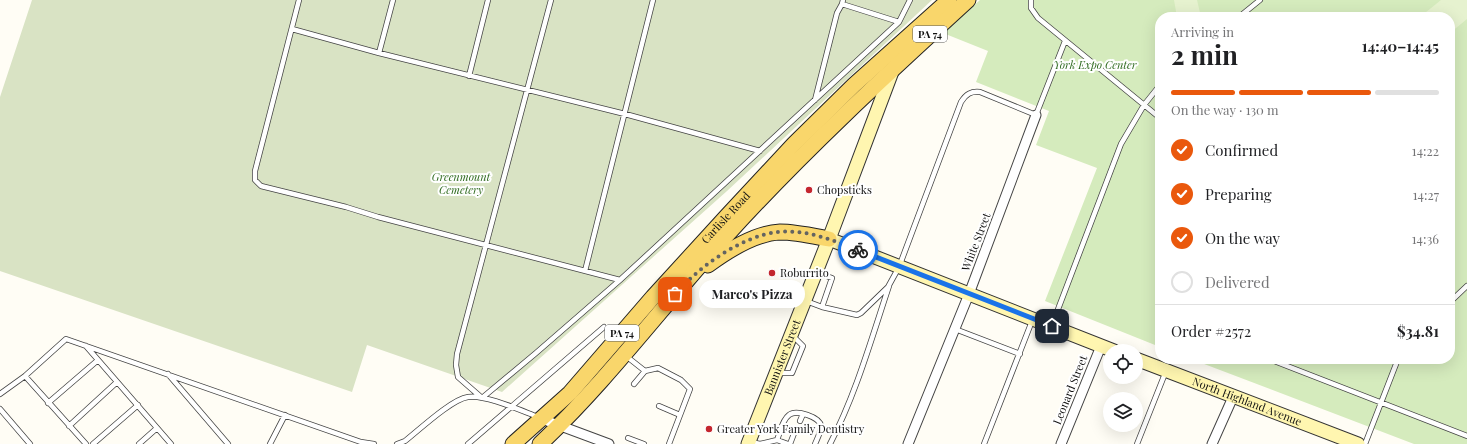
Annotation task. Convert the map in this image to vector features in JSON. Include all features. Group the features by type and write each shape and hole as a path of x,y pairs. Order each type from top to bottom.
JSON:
{"main road":[{"path":"893,69 898,56 905,45 949,0"},
{"name":"Carlisle Road","path":"513,444 570,393 690,256 794,144 865,75 949,0"},
{"name":"Carlisle Road","path":"540,444 595,389 725,236 772,187 813,145 968,0"},
{"path":"685,283 722,255 744,242 765,235 779,232 799,233 828,239"}],"street":[{"name":"Bannister Street","path":"748,443 893,69"},
{"name":"White Street","path":"908,444 969,294 1036,115"},
{"path":"828,239 1101,346"},
{"name":"Leonard Street","path":"1061,444 1101,346"},
{"name":"North Highland Avenue","path":"1143,362 1358,444"},
{"path":"1212,444 1232,397"},
{"path":"542,419 609,444"}],"lane":[{"path":"299,0 255,171 255,180 261,186 346,207 378,217 620,280"},
{"path":"379,53 393,0"},
{"path":"469,76 488,0"},
{"path":"482,398 458,377 456,365 457,354 551,0"},
{"path":"585,271 654,0"},
{"path":"482,398 620,280 899,22 910,0"},
{"path":"1031,0 1031,8 1038,18 1155,114"},
{"path":"1245,12 1260,0"},
{"path":"815,100 837,13 843,2 899,22"},
{"path":"292,29 469,76 625,114 760,151"},
{"path":"830,444 861,373 890,284 961,102 965,96 972,91 980,92 1036,115 1066,41"},
{"path":"1052,326 1121,144 1144,105 1155,91"},
{"path":"815,272 832,278 822,306"},
{"path":"804,300 857,315 861,313 890,284"},
{"path":"1455,297 1467,286"},
{"path":"984,444 1020,354 1032,318"},
{"path":"468,444 604,327"},
{"path":"955,329 1020,354"},
{"path":"0,394 25,376 66,339 285,414 360,443 374,444"},
{"path":"85,346 171,444"},
{"path":"625,355 645,371"},
{"path":"48,402 98,360"},
{"path":"1282,364 1467,436"},
{"path":"1365,444 1396,364"},
{"path":"634,384 645,371 658,368 687,385 690,389 669,444"},
{"path":"1137,444 1166,371"},
{"path":"166,373 228,444"},
{"path":"25,376 86,444"},
{"path":"69,426 117,382"},
{"path":"397,444 405,441 454,402 468,397 482,398 542,419"},
{"path":"93,444 138,406"},
{"path":"659,406 680,414"},
{"path":"0,409 30,444"},
{"path":"777,440 788,415 793,413 803,414 814,417 819,422 821,427 815,444"},
{"path":"270,444 285,414"},
{"path":"800,421 803,414"},
{"path":"139,444 157,428"},
{"path":"748,443 765,444 777,440 789,444 795,431"},
{"path":"628,438 644,444"}],"green space":[{"name":"Greenmount Cemetery","path":"32,0 932,0 727,191 502,392 367,345 352,392 0,271 0,97"},
{"name":"York Expo Center","path":"980,0 1467,0 1467,444 1414,444 1204,364 1455,364 1455,12 1155,12 1155,345 1045,301 1097,168 1036,145 1049,111 976,82 988,51 943,33"},
{"path":"1174,0 1197,0 1200,12 1176,12"},
{"path":"1441,0 1467,0 1467,19 1455,29 1455,12 1426,12"}],"way so far":[{"path":"675,294 685,283 722,255 744,242 765,235 779,232 799,233 828,239 858,250"}],"place":[{"name":"Chopsticks","path":"809,190"},
{"name":"Roburrito","path":"772,273"},
{"name":"Marco's Pizza","path":"675,294"},
{"name":"Greater York Family Dentistry","path":"709,429"}],"route":[{"path":"858,250 1052,326"}]}
